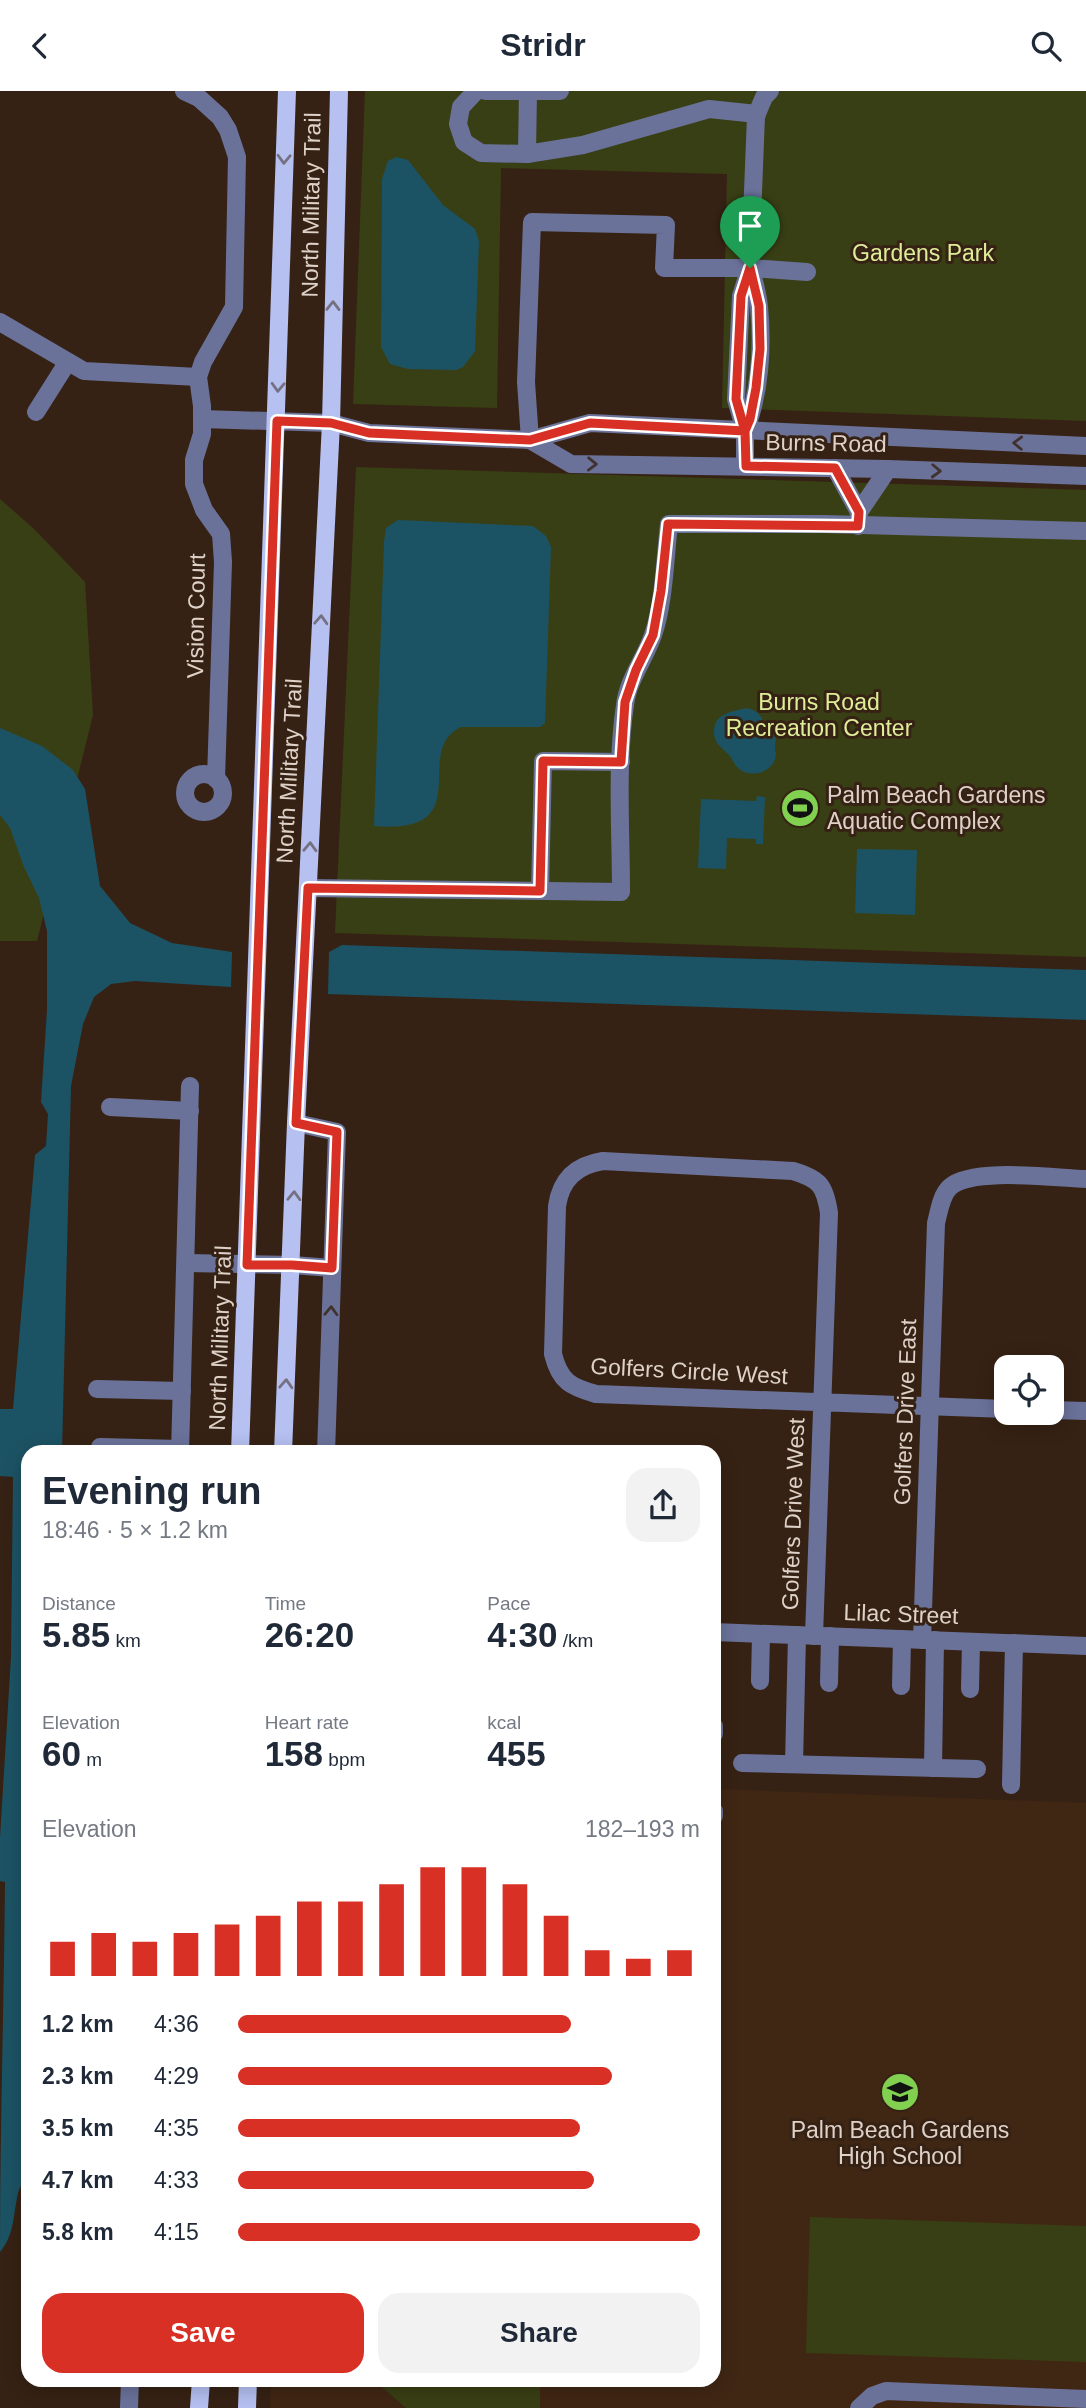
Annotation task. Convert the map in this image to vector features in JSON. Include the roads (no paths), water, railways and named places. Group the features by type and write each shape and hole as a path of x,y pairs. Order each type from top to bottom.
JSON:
{"main road":[{"name":"North Military Trail","path":"240,1445 287,91"},
{"name":"North Military Trail","path":"283,1445 296,1123 331,423 339,91"},
{"path":"200,2408 201,2387"},
{"path":"247,2408 248,2387"}],"street":[{"path":"0,322 84,371 198,377 202,362 234,307 237,157 231,136 220,117 199,98 184,91"},
{"path":"476,91 461,107 458,124 464,142 481,153 527,154 583,145 709,109 757,114"},
{"path":"485,91 560,91"},
{"path":"746,466 745,431 756,388 760,349 759,306 750,268 757,114 764,97 770,91"},
{"path":"527,154 528,92"},
{"path":"530,440 526,382 532,222 666,225 664,268 750,268 807,272"},
{"path":"36,412 67,363"},
{"name":"Vision Court","path":"198,377 202,434 194,460 194,484 204,510 221,534 223,562 216,779"},
{"name":"Burns Road","path":"202,419 331,423 369,433 530,440 590,423 1086,446"},
{"name":"Burns Road","path":"530,440 571,464 888,469 1086,476"},
{"path":"835,468 859,519"},
{"path":"859,519 888,469"},
{"path":"308,888 621,892 621,762 625,702 636,670 653,635 668,524 859,519 1086,531"},
{"path":"540,891 543,761 621,762"},
{"path":"180,1445 190,1086"},
{"path":"110,1107 190,1111"},
{"path":"296,1123 337,1132 326,1445"},
{"name":"Golfers Circle West","path":"821,1185 811,1176 793,1171 603,1161 589,1163 577,1170 563,1186 557,1206 553,1354 556,1367 564,1379 575,1388 596,1394 994,1409"},
{"name":"Golfers Drive East","path":"933,1768 928,1640 930,1406 936,1223 947,1188 960,1180 979,1175 1086,1179"},
{"name":"Golfers Drive West","path":"814,1636 829,1213 827,1196 821,1185"},
{"path":"186,1263 332,1268"},
{"path":"97,1389 182,1391"},
{"path":"1064,1410 1086,1411"},
{"name":"Lilac Street","path":"721,1632 1086,1646"},
{"path":"760,1681 761,1634"},
{"path":"814,1636 829,1683"},
{"path":"794,1764 814,1636"},
{"path":"901,1686 902,1639"},
{"path":"970,1689 971,1642"},
{"path":"1011,1785 1014,1643"},
{"path":"742,1763 977,1769"},
{"path":"129,2408 130,2387"},
{"path":"859,2408 872,2396 886,2391 1086,2399"}],"water":[{"path":"396,157 408,160 443,205 475,229 479,241 475,351 463,367 456,370 408,369 390,364 381,347 382,179 388,161"},
{"path":"398,520 533,526 546,536 551,547 545,723 540,727 461,727 447,739 441,754 435,805 426,818 406,825 374,826 384,542 386,528"},
{"path":"746,708 757,713 776,733 775,761 767,770 761,772 749,773 738,768 714,736 720,717"},
{"path":"0,728 42,746 73,770 85,789 100,886 130,923 172,943 232,952 231,987 135,981 111,984 94,997 83,1024 71,1086 62,1445 21,1445 21,2186 10,2233 0,2252 5,1882 0,1881 0,1838 11,1657 13,1477 0,1476 0,1409 13,1409 35,1155 46,1146 48,1114 41,1102 47,1010 47,931 39,898 10,828 0,815"},
{"path":"757,796 765,797 763,844 756,844 756,839 727,838 726,869 698,868 701,799 756,801"},
{"path":"857,849 917,850 915,915 855,913"},
{"path":"342,945 1086,970 1086,1020 328,994 329,952"}],"place":[{"name":"Palm Beach Gardens Aquatic Complex","path":"800,808"},
{"name":"Palm Beach Gardens High School","path":"900,2092"}],"park label":[{"name":"Gardens Park","path":"923,253"},
{"name":"Burns Road Recreation Center","path":"819,715"}]}
